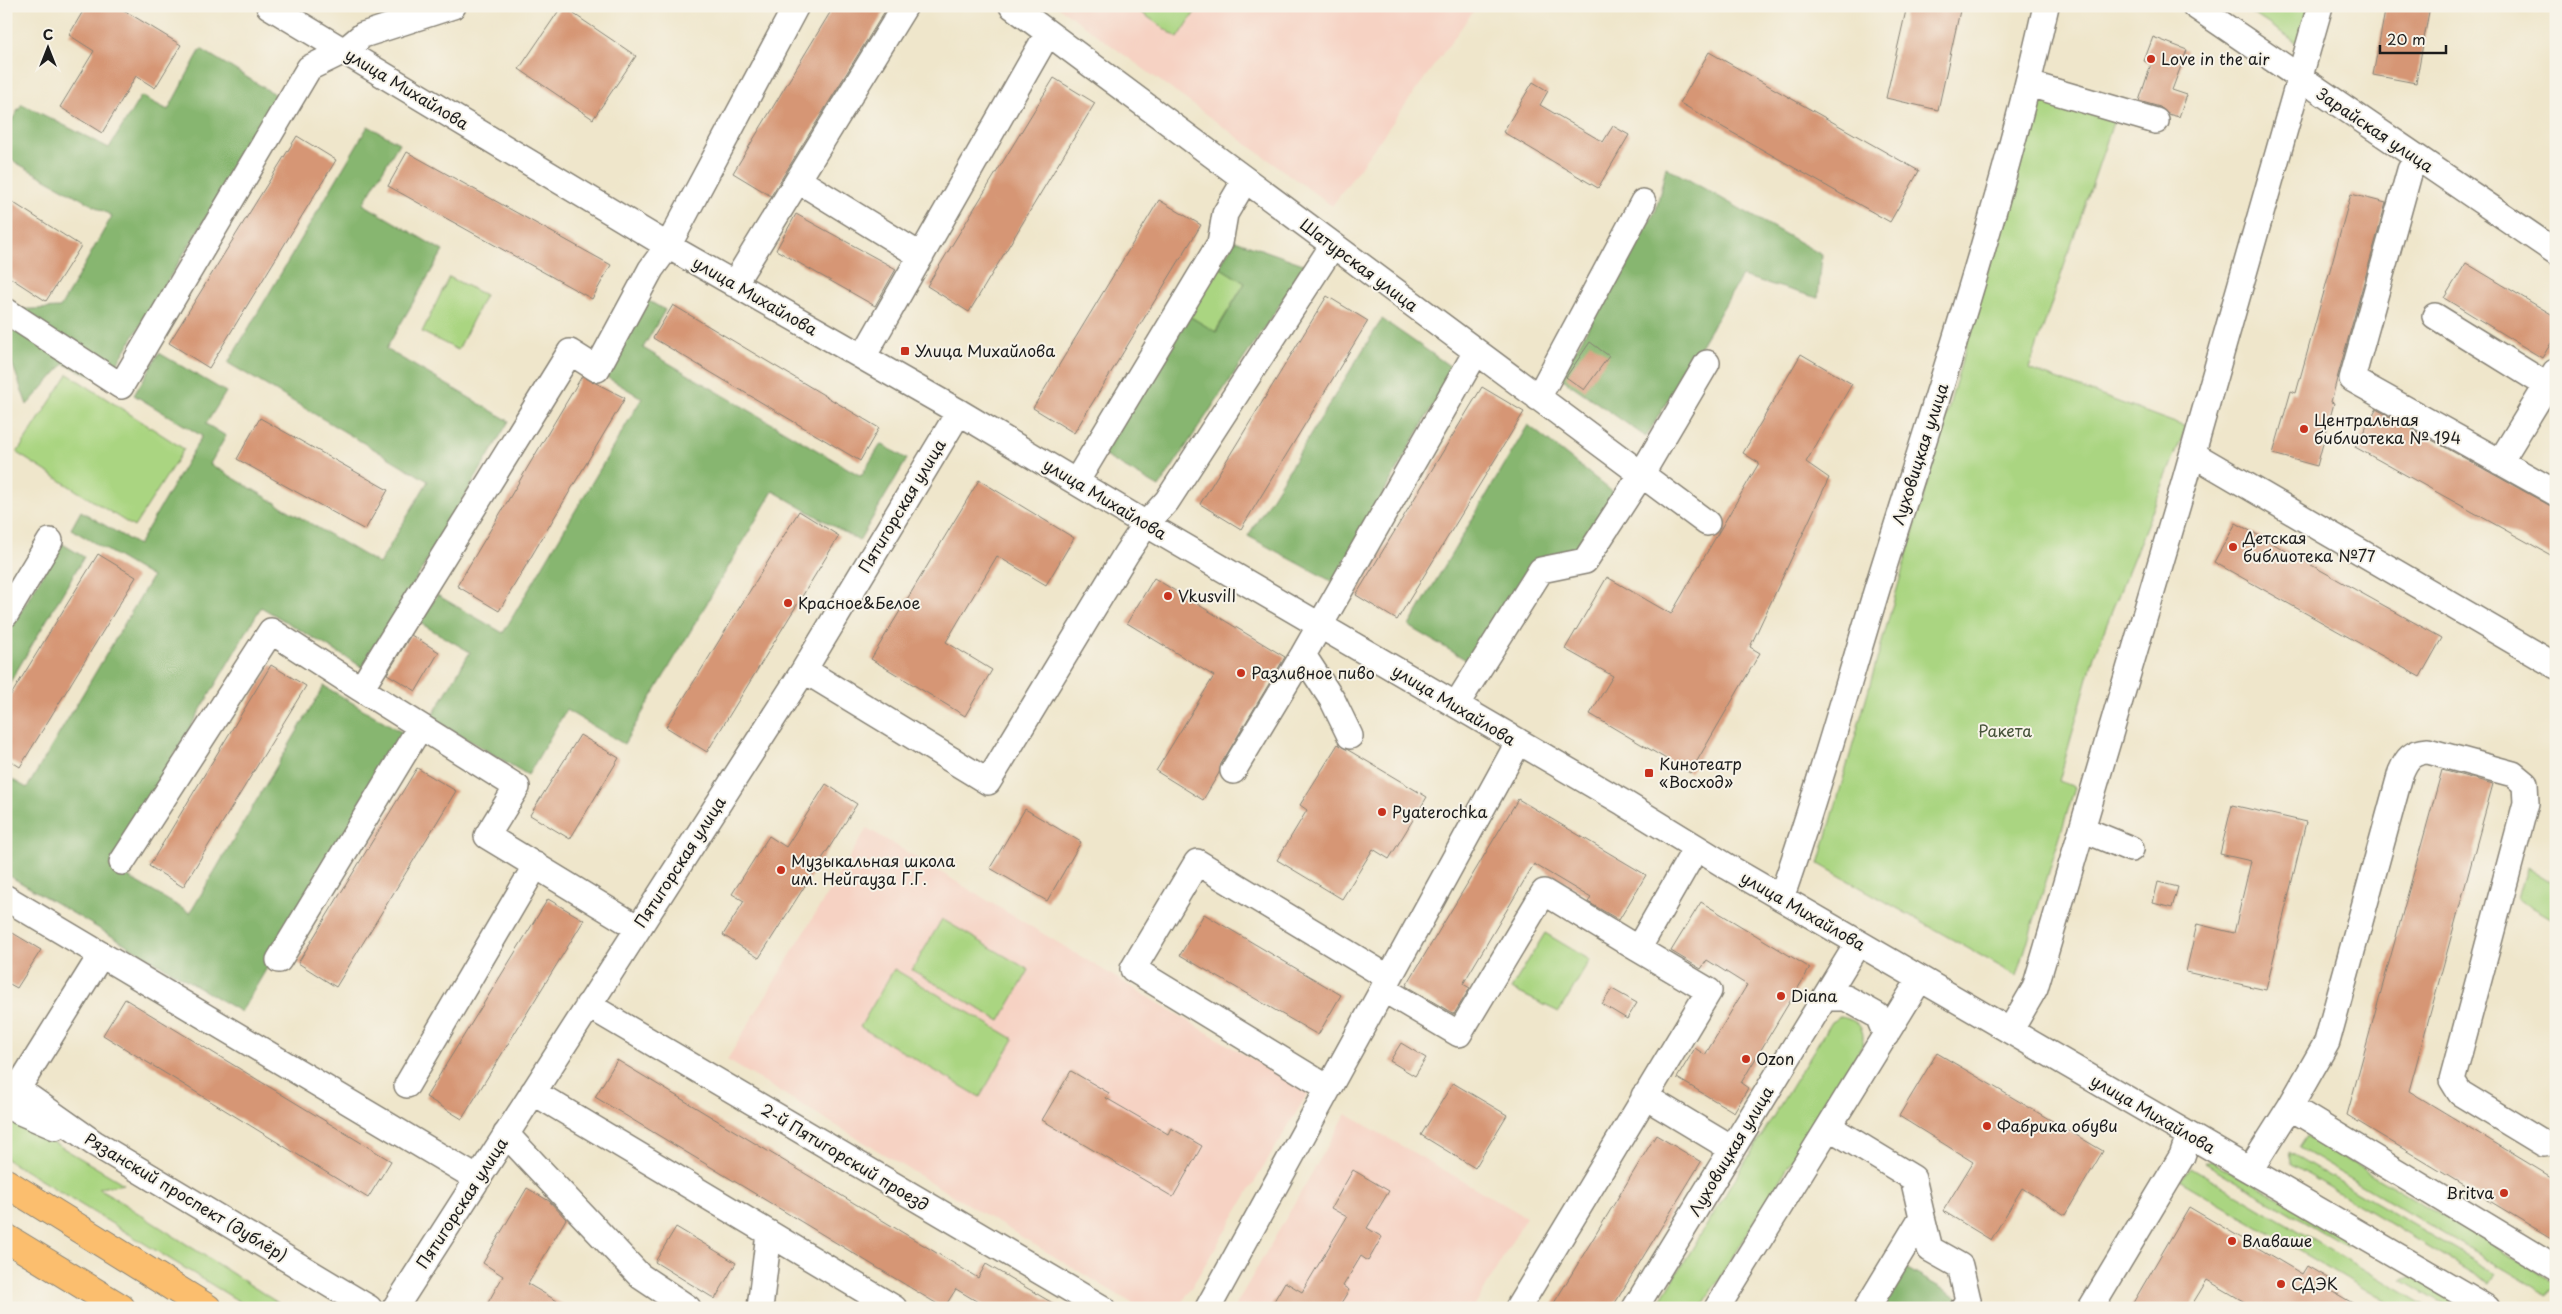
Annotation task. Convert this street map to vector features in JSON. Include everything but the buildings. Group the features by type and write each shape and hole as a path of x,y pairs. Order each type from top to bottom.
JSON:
{"main road":[{"path":"6,1183 207,1308"},
{"path":"6,1238 121,1308"},
{"path":"6,1258 82,1284"}],"street":[{"name":"улица Михайлова","path":"269,6 668,246 958,412 1518,743 1624,803 1781,898 2487,1308"},
{"path":"6,311 121,386 309,68 344,51 363,35 453,6"},
{"path":"361,689 570,352 597,369 650,269 668,246 796,6"},
{"path":"734,284 905,6"},
{"name":"Шатурская улица","path":"1012,6 1707,523"},
{"name":"Луховицкая улица","path":"1781,898 1817,794 1883,570 1988,238 2029,84 2046,6"},
{"name":"Зарайская улица","path":"2195,6 2298,79 2556,252"},
{"path":"2010,1031 2035,988 2193,454 2320,6"},
{"path":"863,357 1048,33"},
{"path":"2029,84 2156,121"},
{"path":"2416,158 2410,170 2352,379 2556,493"},
{"path":"798,180 921,256"},
{"path":"1076,482 1220,243 1225,214 1245,180"},
{"path":"1538,398 1643,202"},
{"path":"804,670 988,782 1146,524 1167,501 1333,245"},
{"path":"2435,316 2553,382 2500,462"},
{"path":"1233,771 1303,655 1318,625 1476,352"},
{"path":"1456,705 1541,570 1585,561 1642,475 1707,363"},
{"name":"Пятигорская улица","path":"395,1308 804,670 958,412"},
{"path":"2193,454 2556,666"},
{"path":"6,614 50,541"},
{"path":"122,862 271,631 517,786 487,836 638,928"},
{"path":"1303,655 1333,701 1350,736"},
{"path":"279,960 420,726"},
{"path":"1208,1308 1518,743"},
{"path":"2250,1170 2290,1107 2327,1042 2401,772 2406,759 2416,752 2428,751 2513,774 2525,784 2526,803 2452,1080 2460,1093 2552,1146"},
{"path":"2082,829 2131,849"},
{"path":"1638,949 1696,848"},
{"path":"1328,1088 1133,969 1198,862 1386,983 1459,1034 1544,892 1709,991 1518,1308"},
{"path":"407,1085 536,865"},
{"path":"6,898 478,1179"},
{"name":"Луховицкая улица","path":"1635,1308 1858,943"},
{"path":"10,1092 101,955"},
{"path":"1717,1308 1920,979"},
{"path":"1825,998 1846,998 1878,1016 1886,1035"},
{"name":"2-й Пятигорский проезд","path":"588,1005 1102,1308"},
{"name":"Рязанский проспект (дублёр)","path":"10,1092 369,1308"},
{"path":"533,1092 894,1308"},
{"path":"1644,1096 1732,1149"},
{"path":"2290,1107 2556,1268"},
{"path":"1828,1127 1913,1178 1930,1248 1960,1266 1968,1300 1963,1308"},
{"path":"506,1134 640,1276 688,1308"},
{"path":"2091,1308 2182,1156 2189,1135"},
{"path":"1867,1308 1922,1217"},
{"path":"760,1308 768,1233"}],"shaded area":[{"path":"1057,6 1477,6 1332,206"},
{"path":"867,828 1308,1093 1179,1308 1140,1308 727,1060"},
{"path":"1346,1114 1526,1217 1474,1308 1234,1308"}],"green space":[{"path":"1132,6 1199,6 1178,38"},
{"path":"2241,6 2311,6 2299,44"},
{"path":"201,49 279,97 106,382 64,364 27,405 6,346 6,310 60,308 112,216 6,157 6,129 22,104 109,148 141,96 168,110"},
{"name":"Ракета","path":"2037,96 2115,117 2029,369 2186,427 2094,656 2059,781 2075,787 2017,976 1819,864"},
{"path":"368,126 399,143 363,204 443,251 386,349 509,421 364,668 261,607 109,866 190,913 324,686 405,734 241,1012 6,874 6,776 27,788 152,577 71,529 81,511 138,545 202,436 134,395 159,353 226,392 206,424 226,436 210,464 379,564 428,481 228,363"},
{"path":"1666,167 1822,255 1818,298 1742,276 1646,437 1560,377 1656,210"},
{"path":"1235,240 1306,265 1159,487 1103,455 1189,316 1216,332 1245,283 1219,267"},
{"path":"1219,267 1245,283 1215,332 1189,316"},
{"path":"449,277 485,295 458,350 422,332"},
{"path":"647,300 665,310 643,348 861,476 881,444 907,459 859,541 773,491 624,744 566,710 528,775 431,718 470,652 420,623 437,595 503,633 642,398 603,375"},
{"path":"1382,319 1454,369 1333,582 1248,536"},
{"path":"68,374 184,449 134,527 17,453"},
{"path":"1528,425 1614,493 1583,546 1540,560 1473,664 1409,626"},
{"path":"61,543 84,557 6,689 6,637"},
{"path":"2527,867 2556,885 2556,921 2518,899"},
{"path":"942,919 1029,970 1000,1021 912,970"},
{"path":"1545,933 1590,960 1559,1012 1511,989"},
{"path":"894,969 1014,1039 980,1097 860,1027"},
{"path":"1840,1017 1852,1020 1859,1026 1863,1034 1862,1046 1701,1308 1656,1308 1831,1022"},
{"path":"6,1119 31,1129 124,1184 99,1188 286,1308 250,1308 6,1159"},
{"path":"2307,1136 2555,1282 2548,1295 2299,1148"},
{"path":"2289,1152 2496,1273 2490,1283 2292,1165"},
{"path":"2211,1161 2343,1232 2346,1246 2205,1163"},
{"path":"2191,1167 2429,1308 2397,1308 2179,1180"},
{"path":"1897,1263 1964,1301 1960,1308 1871,1308"},
{"path":"2416,1275 2471,1308 2451,1308 2402,1279"}],"place":[{"name":"Love in the air","path":"2151,59"},
{"name":"Улица Михайлова","path":"905,351"},
{"name":"Центральная библиотека № 194","path":"2304,429"},
{"name":"Детская библиотека №77","path":"2233,547"},
{"name":"Vkusvill","path":"1168,596"},
{"name":"Красное&Белое","path":"788,603"},
{"name":"Разливное пиво","path":"1241,673"},
{"name":"Кинотеатр «Восход»","path":"1649,773"},
{"name":"Pyaterochka","path":"1382,812"},
{"name":"Музыкальная школа им. Нейгауза Г.Г.","path":"781,870"},
{"name":"Diana","path":"1781,996"},
{"name":"Ozon","path":"1746,1059"},
{"name":"Фабрика обуви","path":"1987,1126"},
{"name":"Britva","path":"2504,1193"},
{"name":"Влаваше","path":"2232,1241"},
{"name":"СДЭК","path":"2281,1284"}]}
